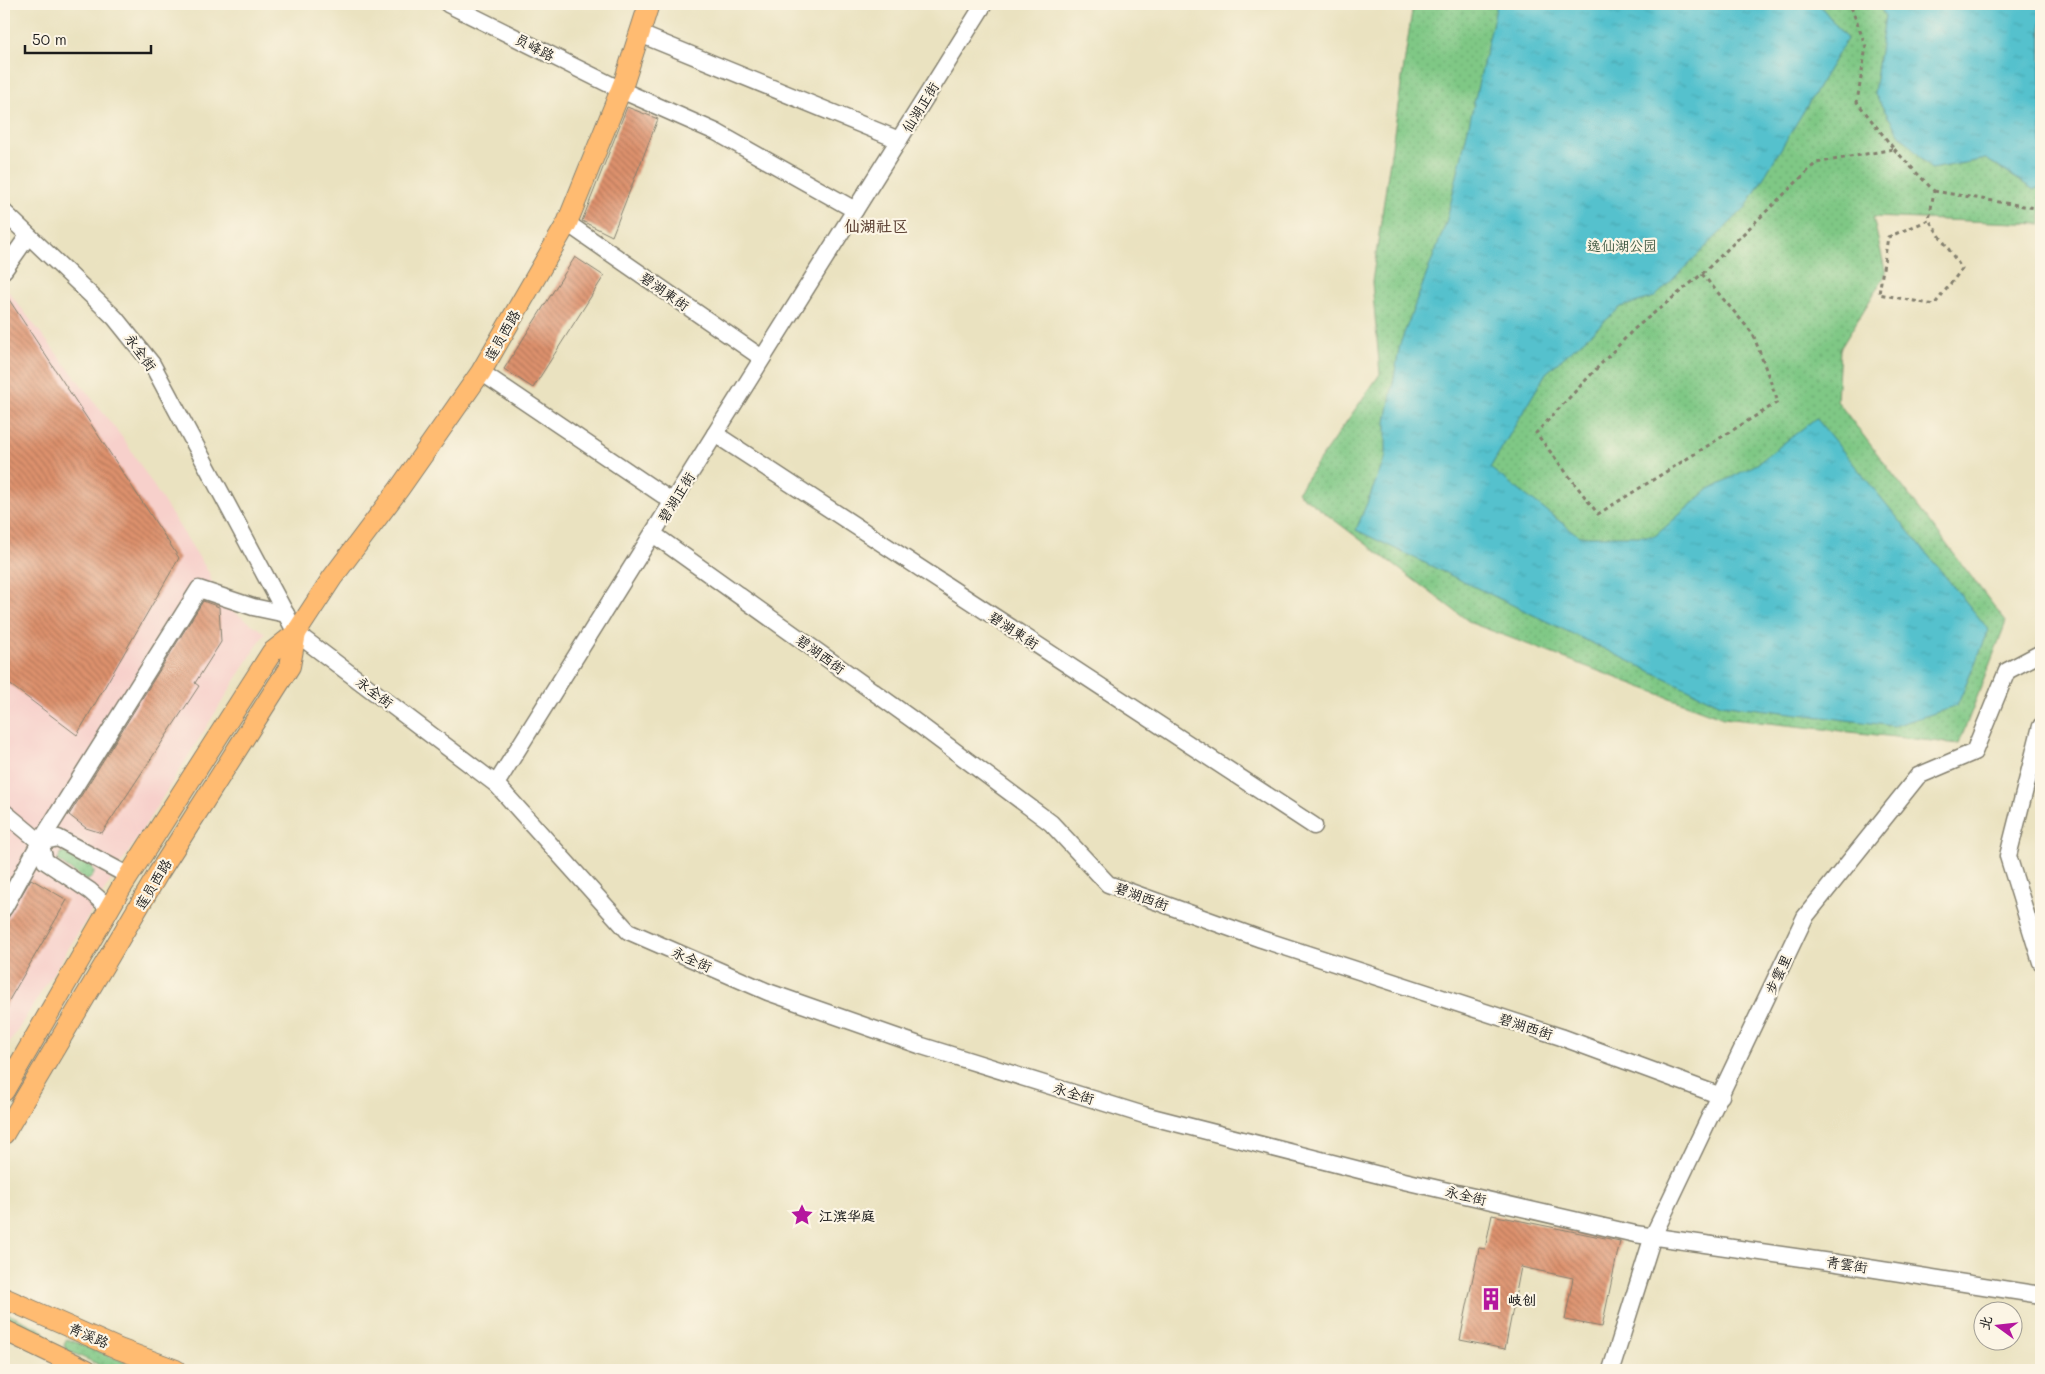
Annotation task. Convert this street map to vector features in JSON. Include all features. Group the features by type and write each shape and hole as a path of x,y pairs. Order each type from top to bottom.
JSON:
{"main road":[{"name":"莲员西路","path":"4,1091 109,908 272,652 296,633 332,578 399,489 481,372 567,223 621,90 648,4"},
{"name":"莲员西路","path":"4,1134 158,874 290,666 296,633"},
{"name":"青溪路","path":"4,1298 176,1370"},
{"path":"65,1360 55,1344 59,1334 67,1329 82,1332"},
{"path":"4,1330 87,1370"}],"street":[{"name":"员峰路","path":"448,4 621,90 716,132 855,210"},
{"name":"仙湖正街","path":"855,210 984,4"},
{"path":"640,34 899,140"},
{"name":"碧湖正街","path":"496,784 855,210"},
{"name":"永全街","path":"4,212 115,318 152,364 296,633 496,784 628,931 768,992 922,1046 1144,1115 1401,1180 1635,1234 1653,1236"},
{"name":"碧湖東街","path":"567,223 762,358"},
{"path":"4,270 28,236"},
{"path":"481,372 673,502"},
{"name":"碧湖東街","path":"715,434 1314,826"},
{"name":"碧湖西街","path":"653,534 912,720 1051,823 1108,884 1261,939 1561,1037 1721,1096"},
{"path":"4,908 40,842 199,589 252,607 286,614"},
{"name":"步雲里","path":"1610,1370 1653,1236 1805,917 1918,776 1974,752 2007,671 2041,653"},
{"path":"2041,726 2008,856 2041,962"},
{"path":"4,812 40,842 45,861 90,891 109,908"},
{"path":"40,842 58,838 129,876"},
{"name":"青雲街","path":"1653,1236 2041,1295"}],"path":[{"path":"1850,4 1866,47 1857,102 1894,149 1934,191 2041,209"},
{"path":"1702,274 1753,334 1778,402 1598,514 1536,433 1633,330 1702,274 1816,164 1894,149"},
{"path":"1929,220 1888,237 1879,294 1934,306 1962,269 1929,220 1934,191"}],"shaded area":[{"path":"4,286 125,441 209,573 218,601 265,633 4,1052"}],"green space":[{"name":"逸仙湖公园","path":"1413,4 2041,4 2041,224 1873,217 1886,274 1840,349 1837,401 2006,622 1959,744 1723,718 1471,623 1297,492 1380,374 1372,282"},
{"path":"65,852 77,855 89,863 93,867 92,877 86,881 58,861 60,853"},
{"path":"4,1312 43,1330 45,1332 43,1338 41,1339 4,1321"},
{"path":"66,1340 145,1370 111,1370 66,1350 64,1345"}],"water":[{"path":"1497,4 1819,4 1847,39 1746,207 1655,297 1621,307 1546,373 1490,468 1579,536 1655,536 1709,489 1757,464 1816,418 1989,630 1957,706 1894,726 1719,704 1356,530 1386,456 1386,422 1400,344 1446,223"},
{"path":"1878,4 2041,4 2041,186 2034,190 1986,159 1931,169 1897,131 1874,93 1885,16"}],"building":[{"path":"627,107 658,119 612,236 582,221"},
{"path":"575,257 604,276 533,388 504,369"},
{"path":"4,292 179,558 77,735 4,680"},
{"path":"203,601 219,607 221,642 195,683 199,686 102,833 86,828 69,815"},
{"path":"31,879 67,900 4,1009 4,925"},
{"name":"岐创","path":"1492,1215 1620,1241 1602,1327 1565,1320 1573,1278 1521,1267 1505,1349 1460,1340 1479,1248 1485,1249"}],"place":[{"name":"江滨华庭","path":"802,1215"},
{"name":"岐创","path":"1491,1299"}],"district":[{"name":"仙湖社区","path":"876,225"}]}
